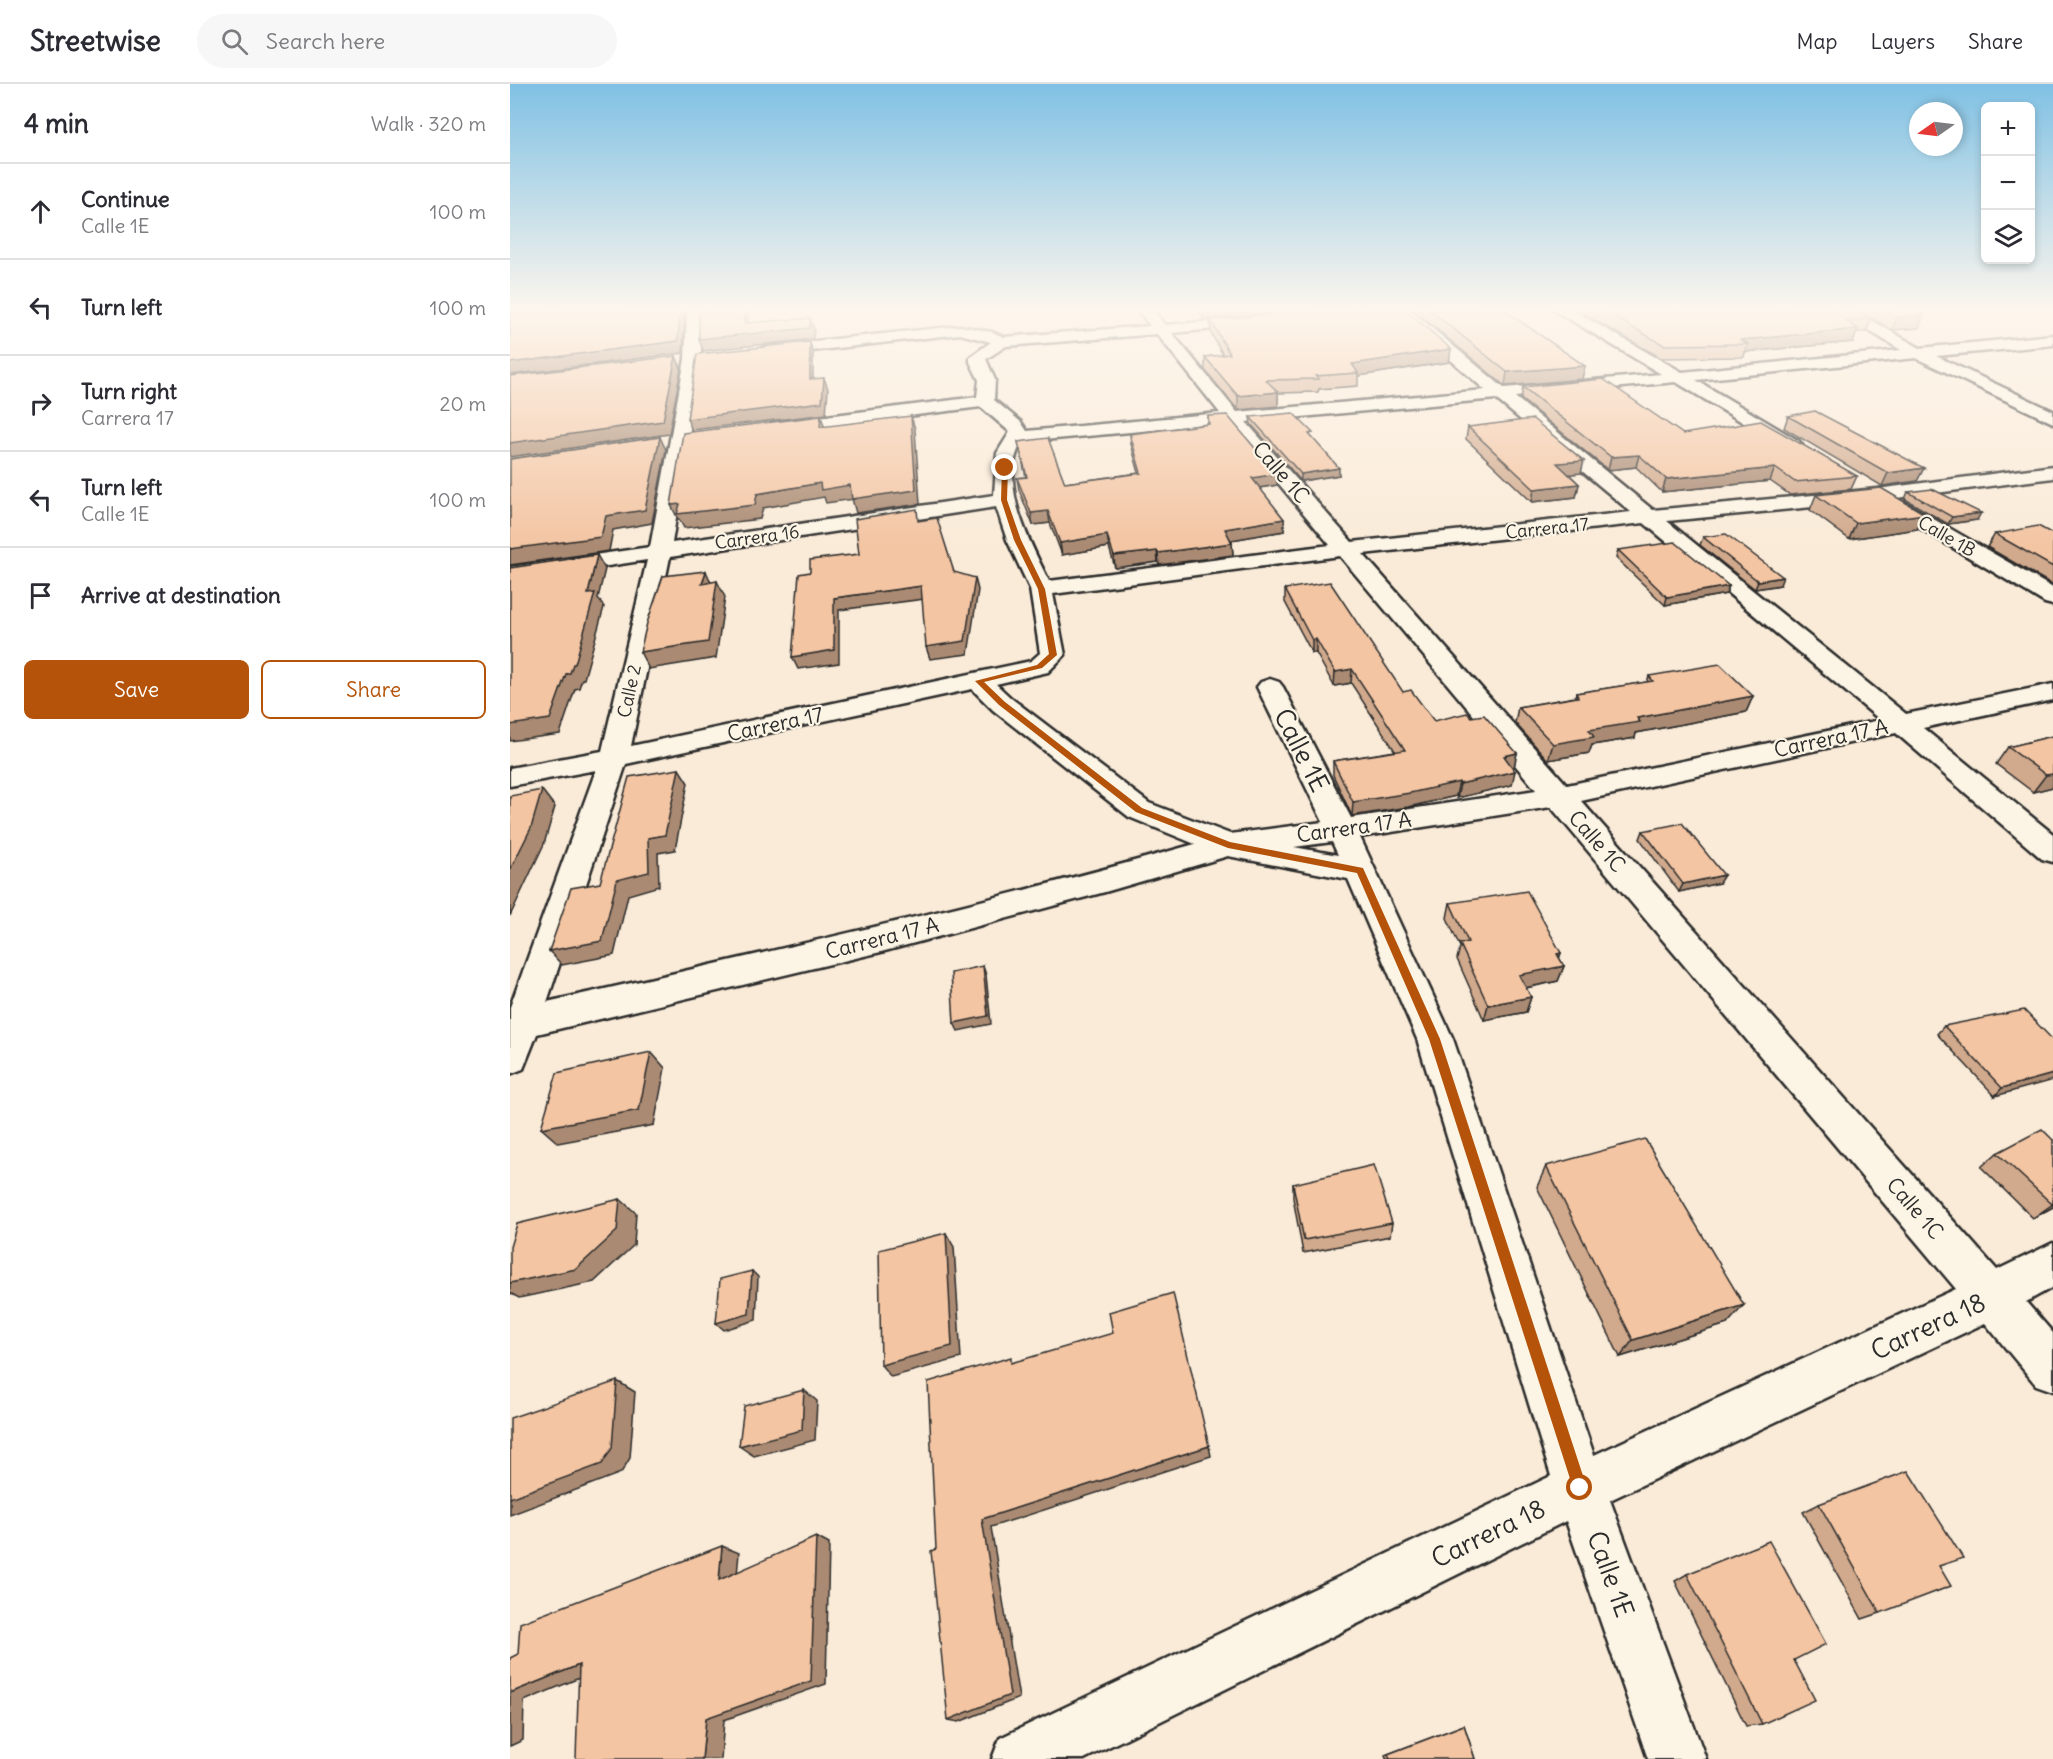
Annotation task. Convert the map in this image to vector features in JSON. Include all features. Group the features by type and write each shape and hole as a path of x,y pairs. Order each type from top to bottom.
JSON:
{"street":[{"name":"Calle 2","path":"510,1058 614,758 660,551 688,388"},
{"path":"985,401 986,388"},
{"name":"Calle 1C","path":"1209,388 2053,1368"},
{"path":"1492,388 1903,723 2053,851"},
{"path":"1017,437 1553,388"},
{"path":"1698,388 1808,454"},
{"path":"1989,388 2053,418"},
{"path":"2015,401 2043,393"},
{"path":"761,430 985,401 1019,432 1008,446 1006,453 1004,500 1018,540 1041,589"},
{"name":"Carrera 17","path":"510,777 614,758 1039,667 1053,655 1041,589 1348,549 1651,516 1877,495 2053,472"},
{"name":"Calle 1B","path":"1847,477 2053,598"},
{"name":"Carrera 16","path":"510,574 1004,500"},
{"path":"979,681 1002,704 1139,810 1228,845 1360,870"},
{"name":"Calle 1E","path":"1270,687 1342,830 1435,1039 1580,1488 1677,1759"},
{"name":"Carrera 17 A","path":"521,1023 881,939 1105,881 1228,845 1342,830 1558,796 2053,692"},
{"name":"Carrera 18","path":"1022,1759 1580,1488 1992,1296 2053,1264"}],"building":[{"path":"510,388 670,388 663,421 510,443"},
{"path":"692,388 823,388 822,402 687,419"},
{"path":"1231,388 1274,388 1278,392 1238,396"},
{"path":"1524,388 1616,388 1683,434 1761,421 1857,476 1795,482 1775,468 1666,479 1639,455 1611,457"},
{"path":"1815,411 1924,468 1888,473 1788,416"},
{"path":"1293,413 1313,433 1309,434 1339,468 1301,474 1250,417"},
{"path":"1227,415 1277,474 1252,478 1284,519 1225,529 1232,543 1158,553 1157,551 1114,556 1107,535 1060,543 1048,511 1031,513 1017,478 1027,477 1018,442 1048,438 1065,483 1141,473 1130,434 1209,424 1208,416"},
{"path":"821,416 820,427 911,416 916,490 852,499 850,485 821,490 820,483 757,494 755,505 677,514 680,504 671,505 683,433"},
{"path":"1533,419 1584,461 1557,463 1579,484 1534,489 1468,427"},
{"path":"660,437 645,510 606,516 601,537 510,549 510,459"},
{"path":"1881,488 1925,514 1856,523 1816,495"},
{"path":"1932,489 1981,513 1952,517 1908,492"},
{"path":"917,509 918,521 937,518 954,572 975,578 965,641 926,647 921,586 834,598 834,650 792,657 799,574 810,572 810,560 859,554 855,519"},
{"path":"2038,526 2053,534 2053,567 1995,534"},
{"path":"1726,534 1783,577 1758,581 1703,537"},
{"path":"1675,542 1729,586 1667,597 1618,550"},
{"path":"597,555 588,594 595,593 575,664 570,673 566,674 550,719 510,725 510,568"},
{"path":"706,571 702,584 717,581 708,642 640,652 663,576"},
{"path":"1330,582 1403,692 1411,690 1434,721 1467,713 1471,717 1484,715 1517,753 1504,756 1515,771 1460,784 1459,782 1353,802 1333,761 1405,750 1352,669 1335,672 1316,639 1312,640 1285,589"},
{"path":"1720,664 1753,696 1637,718 1640,722 1589,730 1594,737 1553,744 1518,707 1578,697 1576,693 1653,681 1649,676"},
{"path":"2053,736 2053,774 2046,775 2008,747"},
{"path":"679,769 665,835 648,838 649,872 617,880 602,941 549,951 571,888 600,883 629,777"},
{"path":"542,790 531,828 510,870 510,796"},
{"path":"1682,823 1724,875 1683,884 1643,831"},
{"path":"1527,891 1561,953 1557,954 1564,966 1519,975 1531,997 1488,1005 1460,944 1468,942 1450,903"},
{"path":"983,966 988,1016 954,1023 951,973"},
{"path":"2024,1010 2053,1040 2053,1074 2002,1088 1944,1026"},
{"path":"651,1052 639,1110 541,1128 557,1073"},
{"path":"2042,1129 2053,1140 2053,1204 1997,1153"},
{"path":"1645,1139 1744,1305 1633,1340 1546,1166"},
{"path":"1374,1165 1392,1223 1304,1240 1293,1184"},
{"path":"620,1199 617,1231 576,1269 510,1283 510,1247 517,1224"},
{"path":"946,1233 952,1346 881,1365 879,1250"},
{"path":"752,1271 749,1314 716,1323 720,1279"},
{"path":"1173,1293 1209,1446 982,1519 1010,1695 948,1720 931,1551 936,1549 928,1382 1011,1357 1011,1363 1113,1333 1109,1312"},
{"path":"617,1381 612,1448 602,1464 510,1498 510,1418"},
{"path":"804,1390 802,1430 739,1446 744,1406"},
{"path":"1908,1471 1963,1558 1939,1566 1951,1586 1880,1613 1819,1504"},
{"path":"816,1537 811,1681 706,1718 702,1759 576,1759 579,1665 510,1693 510,1658 518,1654 520,1623 722,1546 719,1580"},
{"path":"1769,1541 1826,1644 1794,1660 1815,1700 1762,1724 1687,1574"},
{"path":"1464,1725 1475,1759 1390,1759 1388,1754"}],"route":[{"path":"1005,468 1004,500 1018,540 1041,589 1053,655 1039,667 979,681 1002,704 1139,810 1228,845 1360,870 1435,1039 1580,1488"}]}
